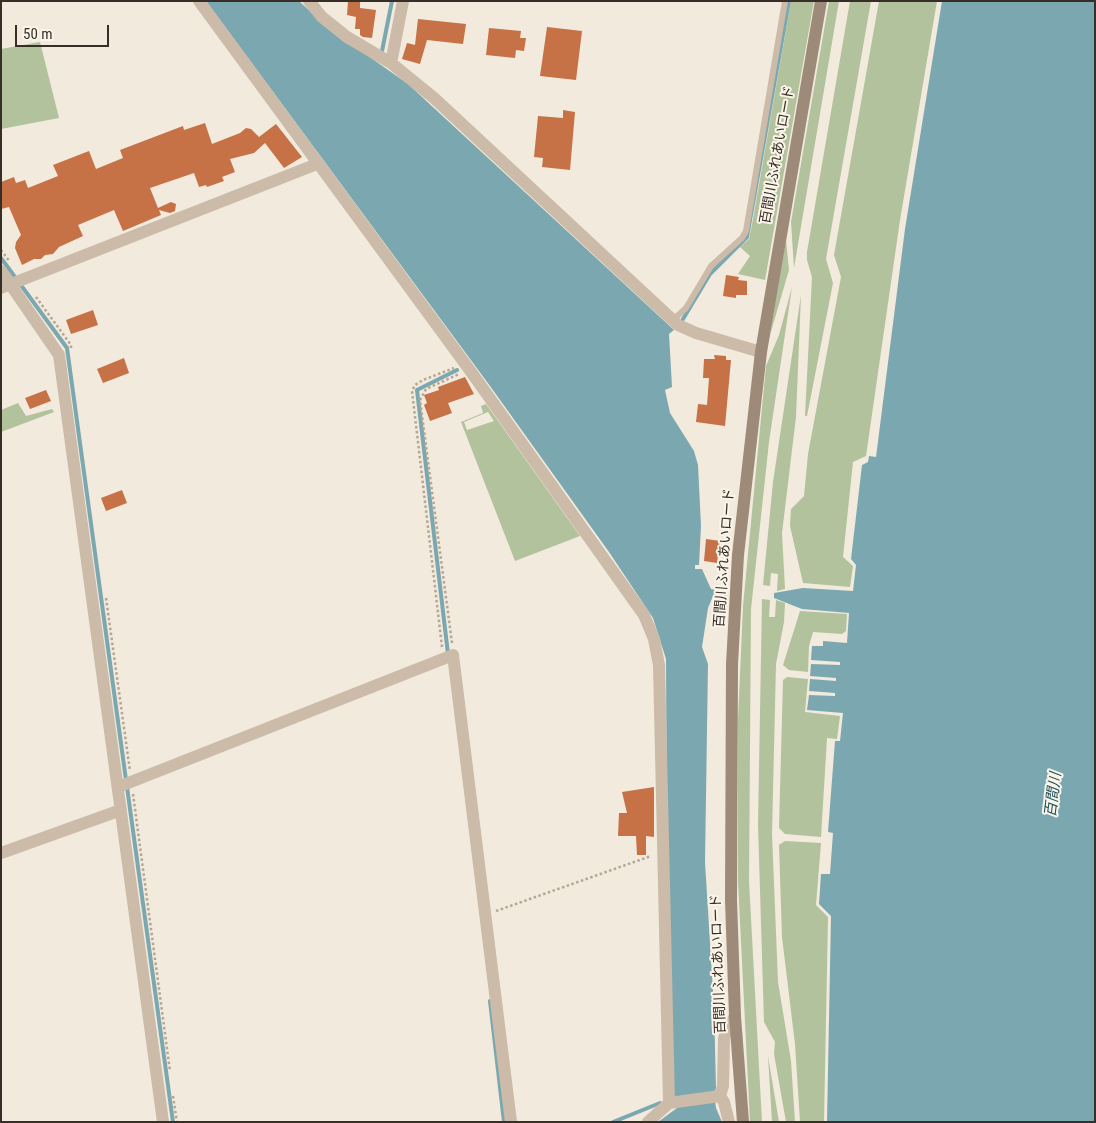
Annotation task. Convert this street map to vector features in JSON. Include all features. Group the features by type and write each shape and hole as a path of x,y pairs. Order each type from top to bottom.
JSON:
{"street":[{"path":"199,1 467,366 644,615 654,639 659,665 672,1102"},
{"path":"309,1 322,17 347,37 390,62 434,98 678,325 696,333 761,352"},
{"path":"390,62 403,1"},
{"name":"百間川ふれあいロード","path":"743,1122 735,1016 731,890 732,664 738,555 761,352 821,1"},
{"path":"13,284 317,164"},
{"path":"1,271 13,284 59,355 126,784 121,810 163,1122"},
{"path":"126,784 448,657 485,915 510,1122"},
{"path":"1,853 121,810"},
{"path":"718,1097 723,1086 724,1039 726,1031 735,1016"},
{"path":"648,1122 672,1102 718,1097 724,1102 729,1122"}],"lane":[{"path":"673,320 686,308 711,266 742,238 746,231 785,1"}],"path":[{"path":"448,657 420,400 426,389 467,366"},
{"path":"448,657 412,390 415,385 423,380 467,366"},
{"path":"126,784 170,1072"},
{"path":"485,915 649,856 664,855"},
{"path":"173,1092 177,1122"}],"green space":[{"path":"791,1 814,1 765,280 738,274 750,256 740,247 749,239"},
{"path":"829,1 839,1 794,268 791,222"},
{"path":"850,1 871,1 826,259 833,283 807,416 805,416 812,277 807,260 807,252"},
{"path":"879,1 937,1 900,220 866,456 853,462 843,557 853,566 850,587 803,583 790,526 791,509 804,496 808,454 841,277 834,255"},
{"path":"40,42 59,118 1,129 1,49"},
{"path":"786,240 789,270 770,335 775,304"},
{"path":"792,287 769,442 751,609 749,881 762,1122 750,1122 738,882 738,720 743,606 766,366 779,335"},
{"path":"801,295 796,417 782,533 785,589 777,591 778,574 771,573 770,586 763,585 773,482"},
{"path":"18,403 26,416 52,409 54,412 1,432 1,410"},
{"path":"486,404 580,536 515,561 461,422 483,413 481,406","holes":["488,412 494,421 467,430 464,422"]},
{"path":"762,599 770,600 769,617 775,617 776,600 785,603 784,622 776,664 772,834 778,982 791,1061 795,1122 786,1122 774,1054 775,1042 764,1022 758,825"},
{"path":"800,611 847,614 846,631 842,634 813,632 809,646 808,672 789,670 783,665"},
{"path":"787,677 808,679 805,712 840,716 837,739 827,738 821,837 785,834 779,828 783,680"},
{"path":"785,841 821,843 816,905 828,917 824,1122 800,1122 795,1044 782,937 779,845"},
{"path":"768,1056 779,1122 772,1122"}],"water":[{"path":"206,1 299,1 327,27 408,84 674,330 669,334 672,387 665,390 670,413 694,451 698,465 701,526 699,565 695,565 695,569 702,569 711,589 728,592 726,597 713,596 708,608 702,647 708,664 705,862 714,1007 716,1088 714,1093 716,1108 722,1122 658,1122 677,1108 673,1090 667,854 666,659 653,618 609,552 490,386"},
{"name":"百間川","path":"942,1 1095,1 1095,1122 827,1122 831,916 819,904 821,874 830,874 833,833 828,832 835,741 840,741 843,713 807,710 809,695 835,696 835,693 809,691 810,679 836,681 836,678 810,676 811,664 840,665 840,662 811,660 812,646 823,646 823,641 847,643 849,613 802,609 774,598 774,593 803,588 853,591 856,565 851,559 862,465 868,462 869,456 876,457 905,229"}],"building":[{"path":"348,1 360,1 360,8 376,10 372,38 363,37 360,35 360,29 355,29 356,17 347,15"},
{"path":"418,19 466,24 463,44 427,40 420,64 402,59 407,43 415,45"},
{"path":"547,27 582,31 576,80 540,76"},
{"path":"489,28 521,31 520,38 526,38 524,51 516,50 515,58 486,55"},
{"path":"563,110 575,112 570,170 542,167 543,158 534,157 538,116 563,118"},
{"path":"205,123 212,144 240,133 246,128 251,129 259,137 276,124 302,157 284,168 265,143 254,153 230,159 235,172 222,177 224,181 207,187 206,185 199,187 194,173 150,188 158,208 171,202 176,204 175,211 170,213 159,210 161,215 123,231 114,210 78,225 83,236 59,247 53,254 45,255 41,259 34,259 22,265 15,248 16,242 21,235 9,207 1,209 1,182 14,177 16,183 25,180 28,188 58,176 53,165 89,151 96,169 123,158 120,150 183,126 184,130"},
{"path":"726,275 739,277 738,280 747,281 747,295 736,295 736,298 723,296"},
{"path":"93,310 98,325 71,334 66,320"},
{"path":"714,355 726,356 726,360 731,360 725,426 696,422 698,404 707,405 709,378 703,378 704,359 715,359"},
{"path":"124,358 129,373 103,383 97,369"},
{"path":"465,377 474,394 448,403 452,413 430,421 424,405 427,403 424,395 439,390 438,387"},
{"path":"46,390 51,401 30,409 25,398"},
{"path":"122,490 127,503 106,511 101,498"},
{"path":"706,539 720,541 717,563 704,561"},
{"path":"654,787 654,837 646,836 646,855 637,855 636,836 618,836 619,813 627,813 622,792"}],"waterway":[{"path":"382,51 392,1"},
{"path":"683,319 710,274 747,237 789,1"},
{"path":"1,258 67,348 126,780"},
{"path":"448,654 417,390 457,370"},
{"path":"127,787 173,1122"},
{"path":"490,1001 504,1122"},
{"path":"613,1122 660,1103"}]}
